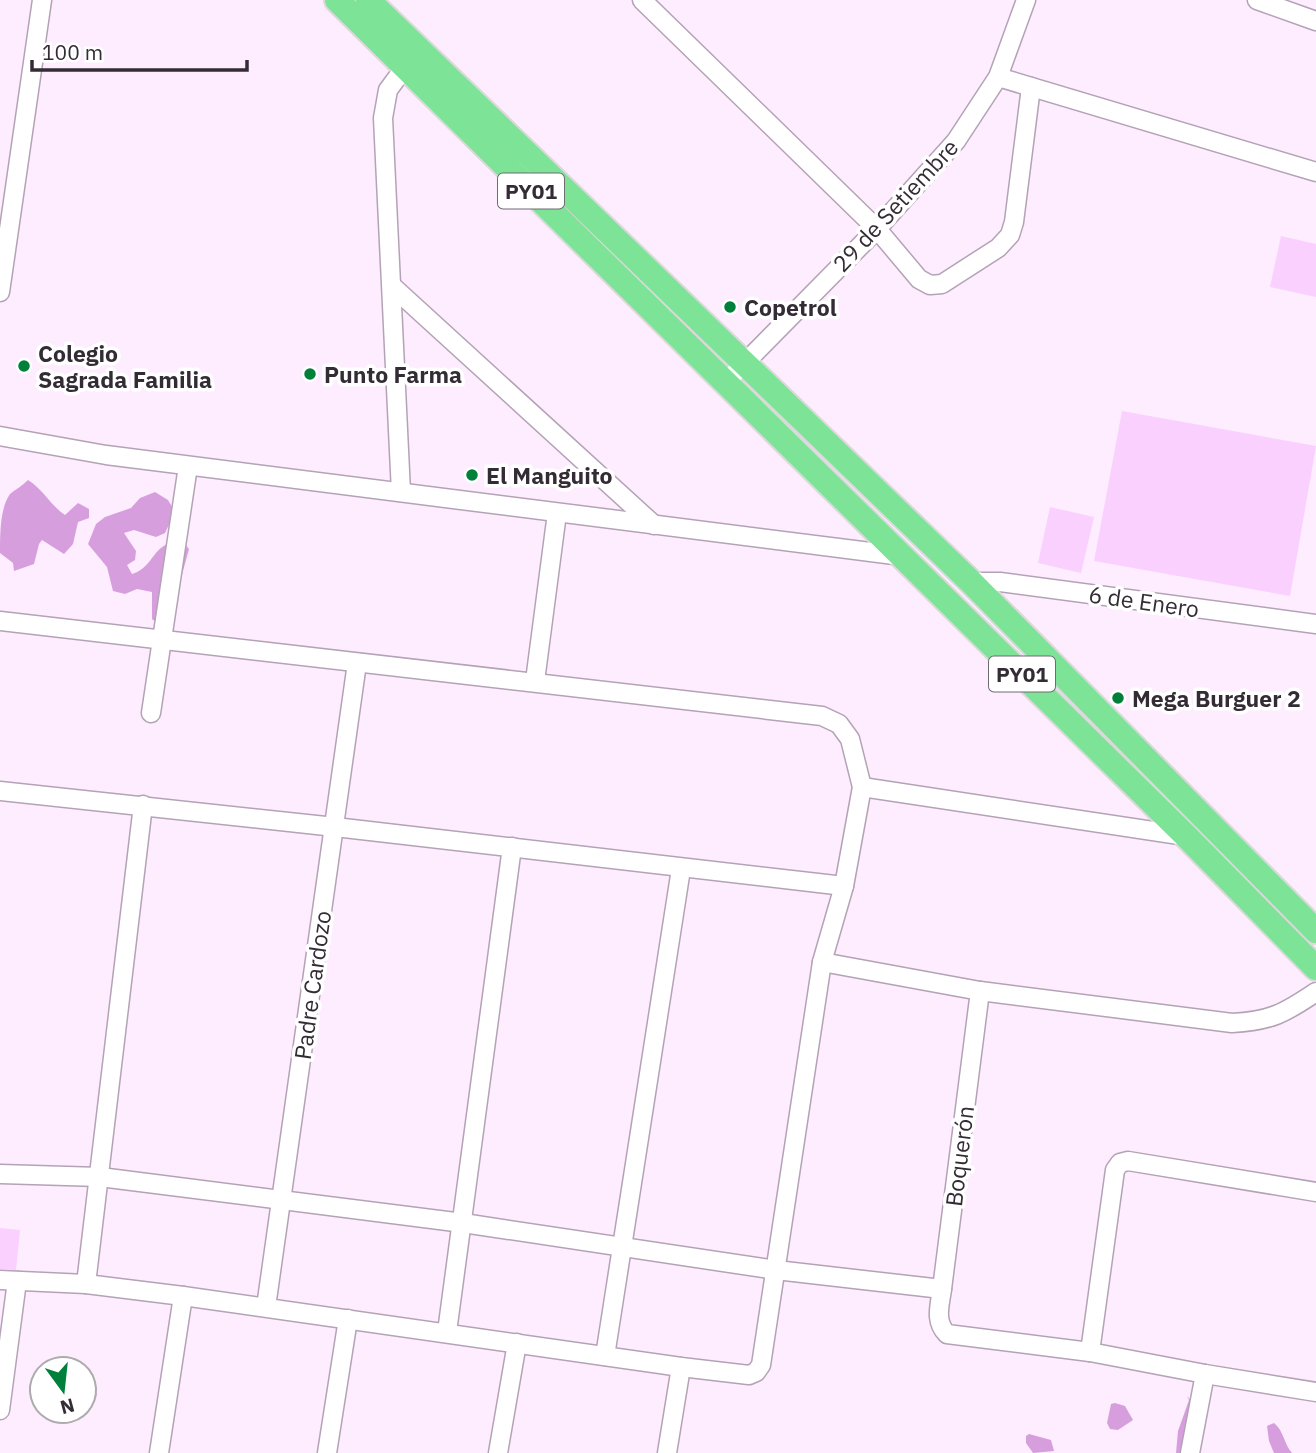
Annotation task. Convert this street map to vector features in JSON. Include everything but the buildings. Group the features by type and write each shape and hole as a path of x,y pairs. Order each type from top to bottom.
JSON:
{"highway":[{"name":"PY01","path":"337,0 1186,836 1316,968"},
{"name":"PY01","path":"368,0 971,582 1316,931"}],"street":[{"path":"0,292 8,170 41,0"},
{"path":"642,0 877,229 919,279 930,285 942,284 998,248 1010,235 1014,222 1031,87"},
{"name":"29 de Setiembre","path":"724,383 877,229 956,141 998,78 1026,0"},
{"path":"1257,0 1316,21"},
{"path":"401,492 383,118 388,90 405,67"},
{"path":"998,78 1316,173"},
{"path":"392,286 654,525"},
{"path":"0,436 188,466 902,556"},
{"path":"151,713 188,466"},
{"path":"535,681 557,513"},
{"name":"6 de Enero","path":"971,582 1000,582 1316,624"},
{"path":"0,621 822,716 839,724 850,739 862,787 844,886 822,962 761,1365 756,1372 749,1376 86,1284 9,1280 0,1410"},
{"name":"Padre Cardozo","path":"266,1307 357,663"},
{"path":"862,787 1186,836"},
{"path":"0,791 844,886"},
{"path":"86,1284 142,805"},
{"path":"447,1332 513,847"},
{"path":"606,1356 681,869"},
{"path":"822,962 981,991 1232,1023 1259,1021 1286,1012 1316,992"},
{"name":"Boquerón","path":"981,991 938,1321 947,1334 1090,1352"},
{"path":"1316,1192 1128,1161 1120,1163 1115,1170 1090,1352 1316,1392"},
{"path":"0,1174 100,1177 463,1223 776,1270 942,1289"},
{"path":"159,1453 183,1296"},
{"path":"327,1453 348,1319"},
{"path":"498,1453 517,1343"},
{"path":"667,1453 681,1367"},
{"path":"1190,1453 1205,1374"}],"shaded area":[{"path":"1281,236 1316,244 1316,297 1270,287"},
{"path":"1122,411 1316,446 1290,596 1094,561"},
{"path":"28,480 65,515 78,503 89,509 89,518 78,522 73,544 64,554 42,540 34,564 14,571 13,563 0,553 2,514 10,494"},
{"path":"155,492 168,500 175,512 165,533 156,537 134,530 124,533 136,551 135,560 127,565 132,574 146,565 165,545 183,542 189,549 171,615 158,624 152,619 152,592 137,589 125,594 113,591 107,567 88,544 96,524 105,517 131,508 140,498"},
{"path":"1050,507 1094,517 1081,573 1038,563"},
{"path":"0,1228 20,1230 16,1270 0,1269"},
{"path":"1187,1396 1194,1404 1195,1453 1176,1453 1178,1431 1189,1400"},
{"path":"1111,1404 1125,1406 1133,1420 1118,1430 1110,1429 1107,1423"},
{"path":"1274,1423 1292,1453 1274,1453 1267,1426"},
{"path":"1029,1434 1051,1440 1054,1451 1033,1453 1026,1443 1026,1436"}],"place":[{"name":"Copetrol","path":"730,307"},
{"name":"Colegio Sagrada Familia","path":"24,366"},
{"name":"Punto Farma","path":"310,374"},
{"name":"El Manguito","path":"472,475"},
{"name":"Mega Burguer 2","path":"1118,698"}]}
